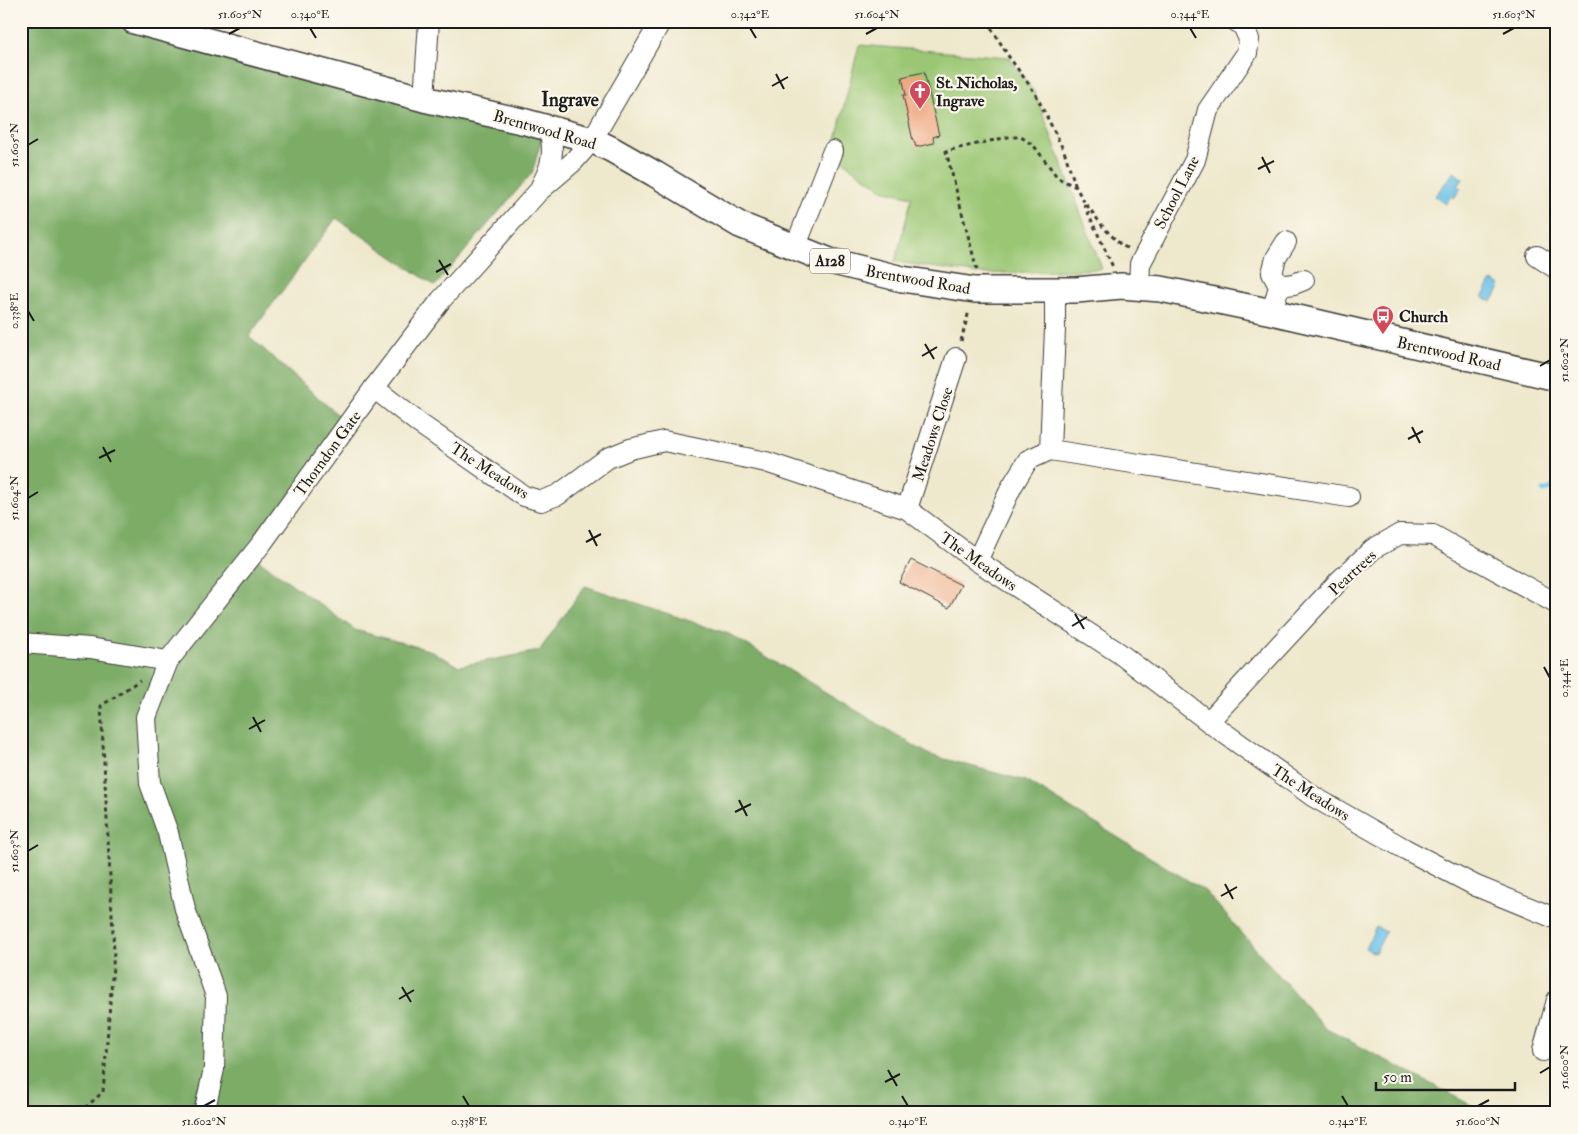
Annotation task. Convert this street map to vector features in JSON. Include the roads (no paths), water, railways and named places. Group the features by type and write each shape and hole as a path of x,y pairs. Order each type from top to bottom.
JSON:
{"main road":[{"name":"Brentwood Road","path":"134,21 424,99 526,122 592,140 740,225 830,261 902,279 978,290 1055,291 1130,287 1161,289 1272,312 1557,378"}],"street":[{"path":"424,99 429,21"},
{"name":"Thorndon Gate","path":"204,1113 214,1069 216,996 184,909 168,833 150,783 146,716 168,661 262,542 374,388 441,300 538,192 572,162 592,140 661,21"},
{"name":"School Lane","path":"1130,287 1143,257 1195,160 1208,110 1247,53 1249,39 1243,26 1236,21"},
{"path":"538,192 550,168 552,141 549,129"},
{"path":"795,248 833,151"},
{"path":"1272,312 1279,286 1272,273 1276,258 1286,242"},
{"path":"1537,256 1557,269"},
{"path":"1279,286 1294,284 1304,280"},
{"path":"1050,450 1055,291"},
{"name":"Meadows Close","path":"907,509 956,358"},
{"name":"The Meadows","path":"374,388 420,424 524,496 541,501 558,496 608,458 630,449 664,441 766,462 907,509 976,561 1119,653 1314,797 1405,850 1476,886 1557,919"},
{"path":"976,561 1012,486 1028,460 1050,450 1349,497"},
{"name":"Peartrees","path":"1209,721 1339,581 1373,549 1400,534 1433,535 1557,604"},
{"path":"21,643 90,648 168,661"},
{"path":"1544,1051 1557,1000"}],"water":[{"path":"1454,172 1463,179 1458,186 1461,188 1454,198 1451,196 1446,204 1435,196"},
{"path":"1492,281 1501,286 1492,302 1482,297"},
{"path":"1376,927 1386,932 1375,953 1365,948"}],"waterway":[{"path":"1544,491 1557,483"}],"place":[{"name":"St. Nicholas, Ingrave","path":"920,110"},
{"name":"Church","path":"1383,335"}],"district":[{"name":"Ingrave","path":"570,99"}]}
